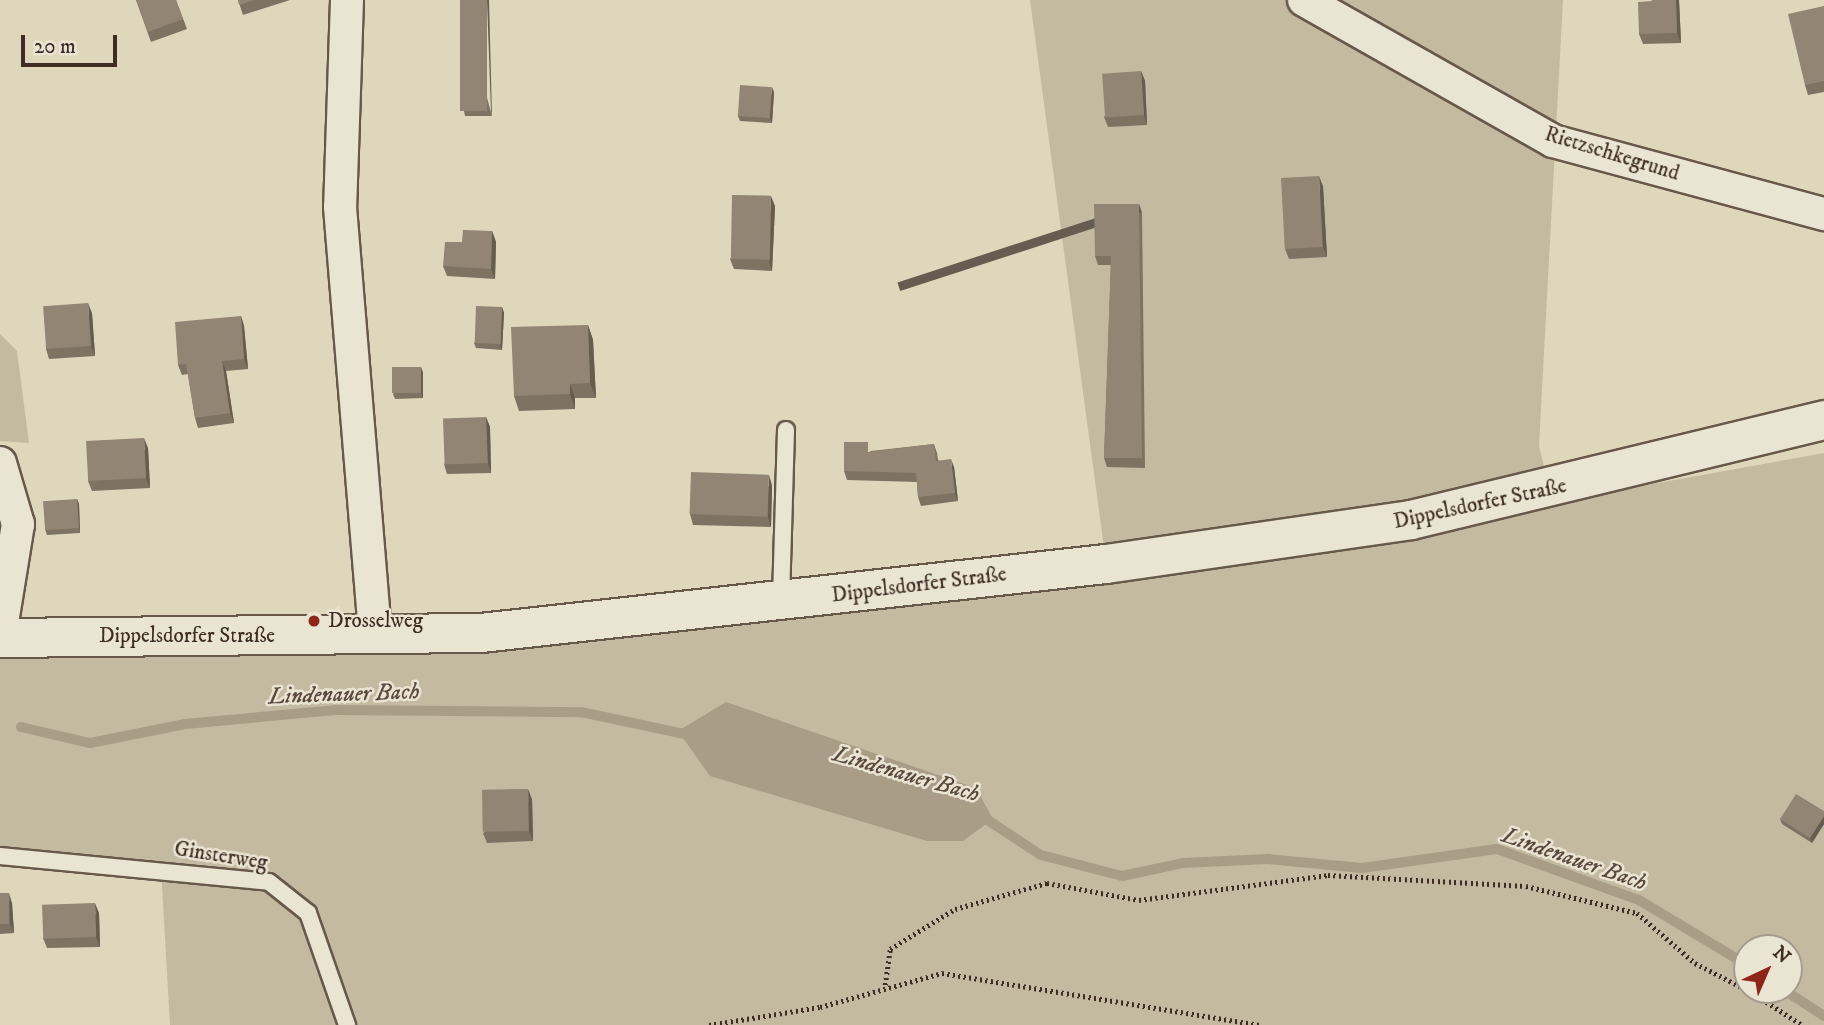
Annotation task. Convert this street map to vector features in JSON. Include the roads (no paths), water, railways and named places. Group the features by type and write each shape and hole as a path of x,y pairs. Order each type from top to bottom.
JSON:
{"street":[{"path":"347,0 340,207 375,634"},
{"name":"Rietzschkegrund","path":"1304,0 1553,141 1824,214"},
{"name":"Dippelsdorfer Straße","path":"0,637 481,633 1291,542 1550,489 1824,419"},
{"path":"0,463 18,524 0,637"}],"lane":[{"path":"781,601 786,430"},
{"name":"Ginsterweg","path":"0,856 269,882 308,913 347,1025"}],"water":[{"path":"726,702 976,788 993,819 963,841 927,841 710,776 678,731"}],"waterway":[{"name":"Lindenauer Bach","path":"21,727 90,743 185,724 337,710 581,712 689,735"},
{"name":"Lindenauer Bach","path":"980,815 1041,855 1122,876 1183,863 1268,859 1362,868 1497,849 1639,900 1733,957"},
{"name":"Lindenauer Bach","path":"1803,1002 1824,1016"}],"place":[{"name":"Drosselweg","path":"314,621"}]}
